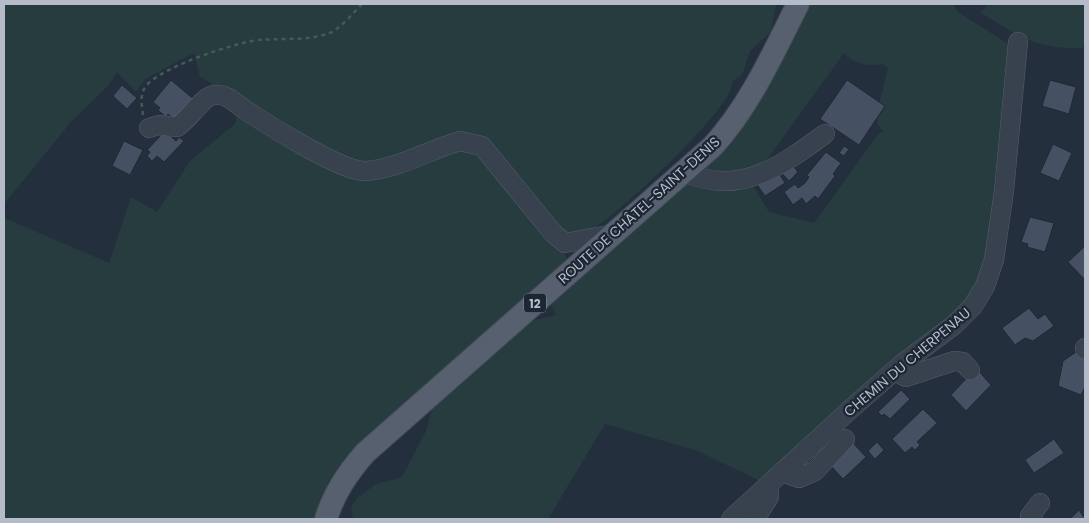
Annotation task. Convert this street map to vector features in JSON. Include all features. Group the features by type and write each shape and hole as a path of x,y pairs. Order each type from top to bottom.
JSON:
{"main road":[{"name":"ROUTE DE CHÂTEL-SAINT-DENIS","path":"326,519 336,491 365,453 713,146 735,120 753,92 798,4"}],"street":[{"name":"CHEMIN DU CHERPENAU","path":"731,519 895,371 954,325 973,306 985,286 994,260 1004,191 1018,42"},
{"path":"149,128 159,125 177,127 195,113 204,101 216,95 226,95 248,112 285,134 340,163 363,171 385,168 460,141 482,146 553,233 564,243 575,268"},
{"path":"684,172 709,181 723,183 746,179 770,170 825,134"},
{"path":"564,243 614,234"},
{"path":"895,371 906,377 954,361 963,362 970,370"},
{"path":"755,519 768,497 775,479 799,478 815,471 845,439"}],"path":[{"path":"149,128 143,115 142,97 145,87 155,79 215,50 258,40 298,40 329,34 362,4"}],"green space":[{"path":"4,4 776,4 771,32 750,51 742,75 732,82 728,94 699,132 678,155 616,212 587,231 558,243 569,262 363,444 328,482 319,519 4,519 4,218 109,263 131,197 157,212 190,161 236,123 237,99 200,77 194,53 145,79 136,92 117,72 108,86 71,122 4,204"},
{"path":"810,4 953,4 958,12 1008,44 1012,54 991,245 973,296 760,481 698,451 605,424 548,519 353,519 351,507 357,498 376,484 399,478 403,475 426,431 431,412 430,401 527,322 556,315 551,305 683,185 800,23","holes":["844,53 862,64 883,64 888,68 877,124 884,132 879,133 814,223 769,212 751,182"]},
{"path":"989,4 1085,4 1085,44 1082,48 1066,48 1028,39 1005,28 980,12"}],"building":[{"path":"171,80 197,102 179,123 168,114 166,117 153,102"},
{"path":"847,80 885,106 859,145 820,119"},
{"path":"1050,80 1076,87 1069,114 1042,106"},
{"path":"122,85 137,98 127,109 113,96"},
{"path":"165,131 176,141 179,137 184,141 164,162 157,156 152,161 147,156 150,152 147,150"},
{"path":"124,141 143,150 130,175 112,166"},
{"path":"1053,144 1072,153 1059,181 1040,173"},
{"path":"844,146 849,149 844,156 839,153"},
{"path":"826,152 841,163 833,174 835,176 818,199 815,196 806,204 802,198 793,205 784,192 795,184 798,188 805,183 809,177 807,175"},
{"path":"783,166 788,171 793,166 798,172 789,181 779,170"},
{"path":"777,170 785,183 765,196 756,183"},
{"path":"1030,217 1054,223 1045,252 1027,247 1028,244 1021,242"},
{"path":"1085,246 1085,280 1068,262"},
{"path":"1029,308 1038,319 1045,314 1054,326 1033,341 1025,338 1015,345 1002,328"},
{"path":"1079,350 1085,358 1085,387 1081,395 1058,386 1063,361"},
{"path":"976,368 991,385 966,411 951,395"},
{"path":"901,390 910,399 890,419 884,414 882,416 878,412"},
{"path":"923,409 937,423 917,442 920,445 915,450 912,447 905,453 892,439"},
{"path":"1054,439 1064,453 1034,473 1025,460"},
{"path":"852,442 866,457 843,479 829,464"},
{"path":"877,442 884,450 875,459 868,451"},
{"path":"1079,510 1085,519 1070,519"}]}
